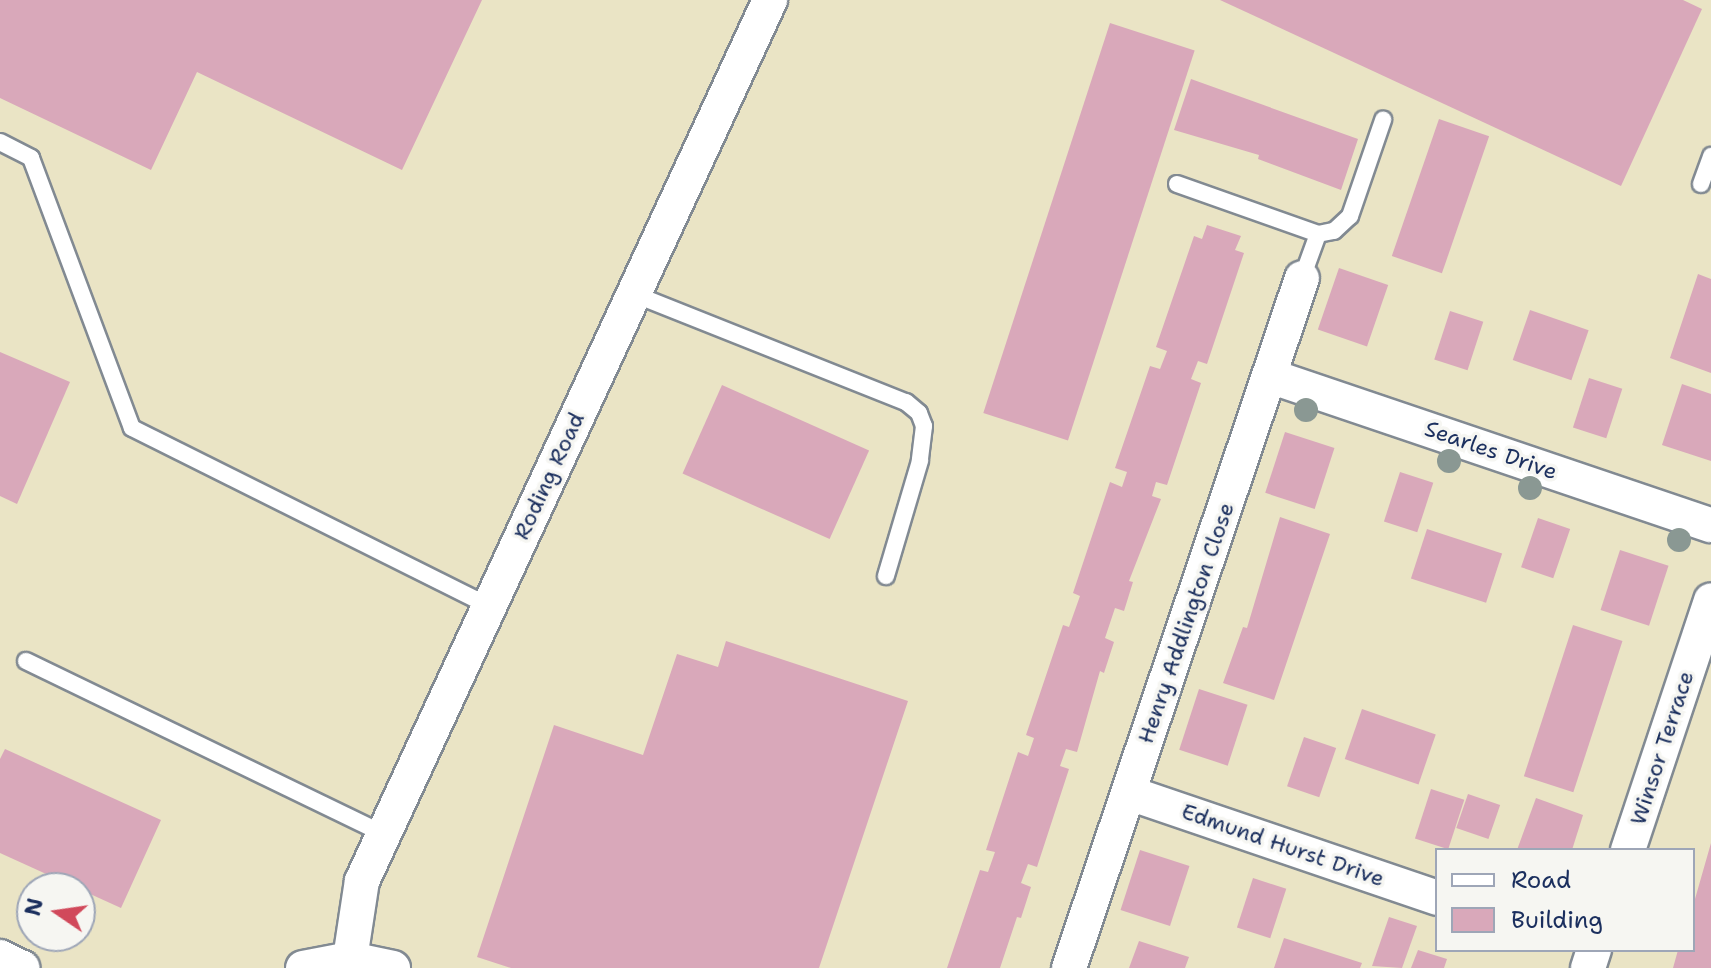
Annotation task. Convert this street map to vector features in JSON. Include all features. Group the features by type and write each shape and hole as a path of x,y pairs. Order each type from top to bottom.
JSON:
{"street":[{"name":"Roding Road","path":"350,959 362,881 770,0"},
{"name":"Henry Addlington Close","path":"1069,968 1302,278"},
{"name":"Searles Drive","path":"1270,376 1711,525"},
{"name":"Winsor Terrace","path":"1629,848 1711,600"},
{"name":"Edmund Hurst Drive","path":"1129,793 1435,897"},
{"path":"0,957 23,968"},
{"path":"303,968 350,959 393,968"}],"lane":[{"path":"1177,184 1318,234 1334,231 1350,216 1383,120"},
{"path":"0,142 31,158 132,428 489,606"},
{"path":"1701,184 1711,156"},
{"path":"1302,278 1318,234"},
{"path":"634,294 906,402 919,413 924,426 920,461 886,576"},
{"path":"26,661 384,834"}],"building":[{"path":"0,0 482,0 402,170 197,72 151,170 0,98"},
{"path":"1220,0 1683,0 1702,9 1621,186"},
{"path":"1110,23 1195,51 1068,440 983,413"},
{"path":"1191,79 1358,139 1341,190 1258,159 1259,155 1174,130"},
{"path":"1439,119 1489,136 1442,273 1392,256"},
{"path":"1207,225 1241,236 1235,250 1244,253 1207,364 1198,361 1191,379 1201,383 1167,485 1156,482 1152,496 1161,499 1129,581 1133,582 1124,611 1115,608 1105,638 1114,642 1104,673 1100,671 1077,752 1066,749 1060,766 1069,769 1037,867 1028,864 1021,883 1031,887 1021,918 1017,917 1000,968 947,968 980,870 988,872 995,852 986,850 1018,752 1028,756 1034,738 1026,735 1063,625 1069,627 1080,596 1073,593 1110,482 1122,487 1127,472 1115,468 1150,366 1160,369 1167,351 1156,347 1194,236 1202,239"},
{"path":"1339,268 1388,285 1367,346 1318,329"},
{"path":"1698,274 1711,279 1711,373 1670,358"},
{"path":"1530,310 1589,330 1571,380 1513,360"},
{"path":"1450,311 1483,322 1468,370 1434,360"},
{"path":"0,352 70,382 17,504 0,496"},
{"path":"1589,378 1622,389 1606,438 1573,427"},
{"path":"1682,384 1711,394 1711,461 1662,445"},
{"path":"722,385 869,450 830,539 683,474"},
{"path":"1285,432 1334,448 1315,509 1265,493"},
{"path":"1400,472 1433,483 1417,532 1384,521"},
{"path":"1280,517 1330,534 1274,700 1223,683 1243,627 1247,628"},
{"path":"1538,518 1570,529 1553,578 1521,567"},
{"path":"1427,529 1502,553 1486,603 1411,578"},
{"path":"1620,550 1669,566 1649,626 1601,610"},
{"path":"1573,625 1622,641 1573,792 1524,776"},
{"path":"726,641 908,701 819,968 511,968 477,957 554,725 643,755 677,654 718,667"},
{"path":"1199,689 1248,705 1228,766 1179,750"},
{"path":"1362,709 1436,734 1418,785 1345,759"},
{"path":"1304,737 1336,748 1319,797 1287,786"},
{"path":"5,749 161,820 121,908 96,897 96,872 42,872 0,853 0,759"},
{"path":"1431,789 1464,800 1449,848 1415,838"},
{"path":"1468,794 1500,805 1488,839 1456,828"},
{"path":"1536,798 1583,815 1573,848 1518,848"},
{"path":"1711,843 1711,968 1673,968 1677,952 1695,952 1695,899"},
{"path":"1140,850 1189,866 1170,926 1121,910"},
{"path":"1253,878 1286,889 1270,938 1237,927"},
{"path":"1389,917 1417,926 1402,968 1372,966"},
{"path":"1284,938 1362,963 1360,968 1274,968"},
{"path":"1139,941 1189,957 1185,968 1129,968"},
{"path":"1418,950 1447,959 1444,968 1411,968"}]}
